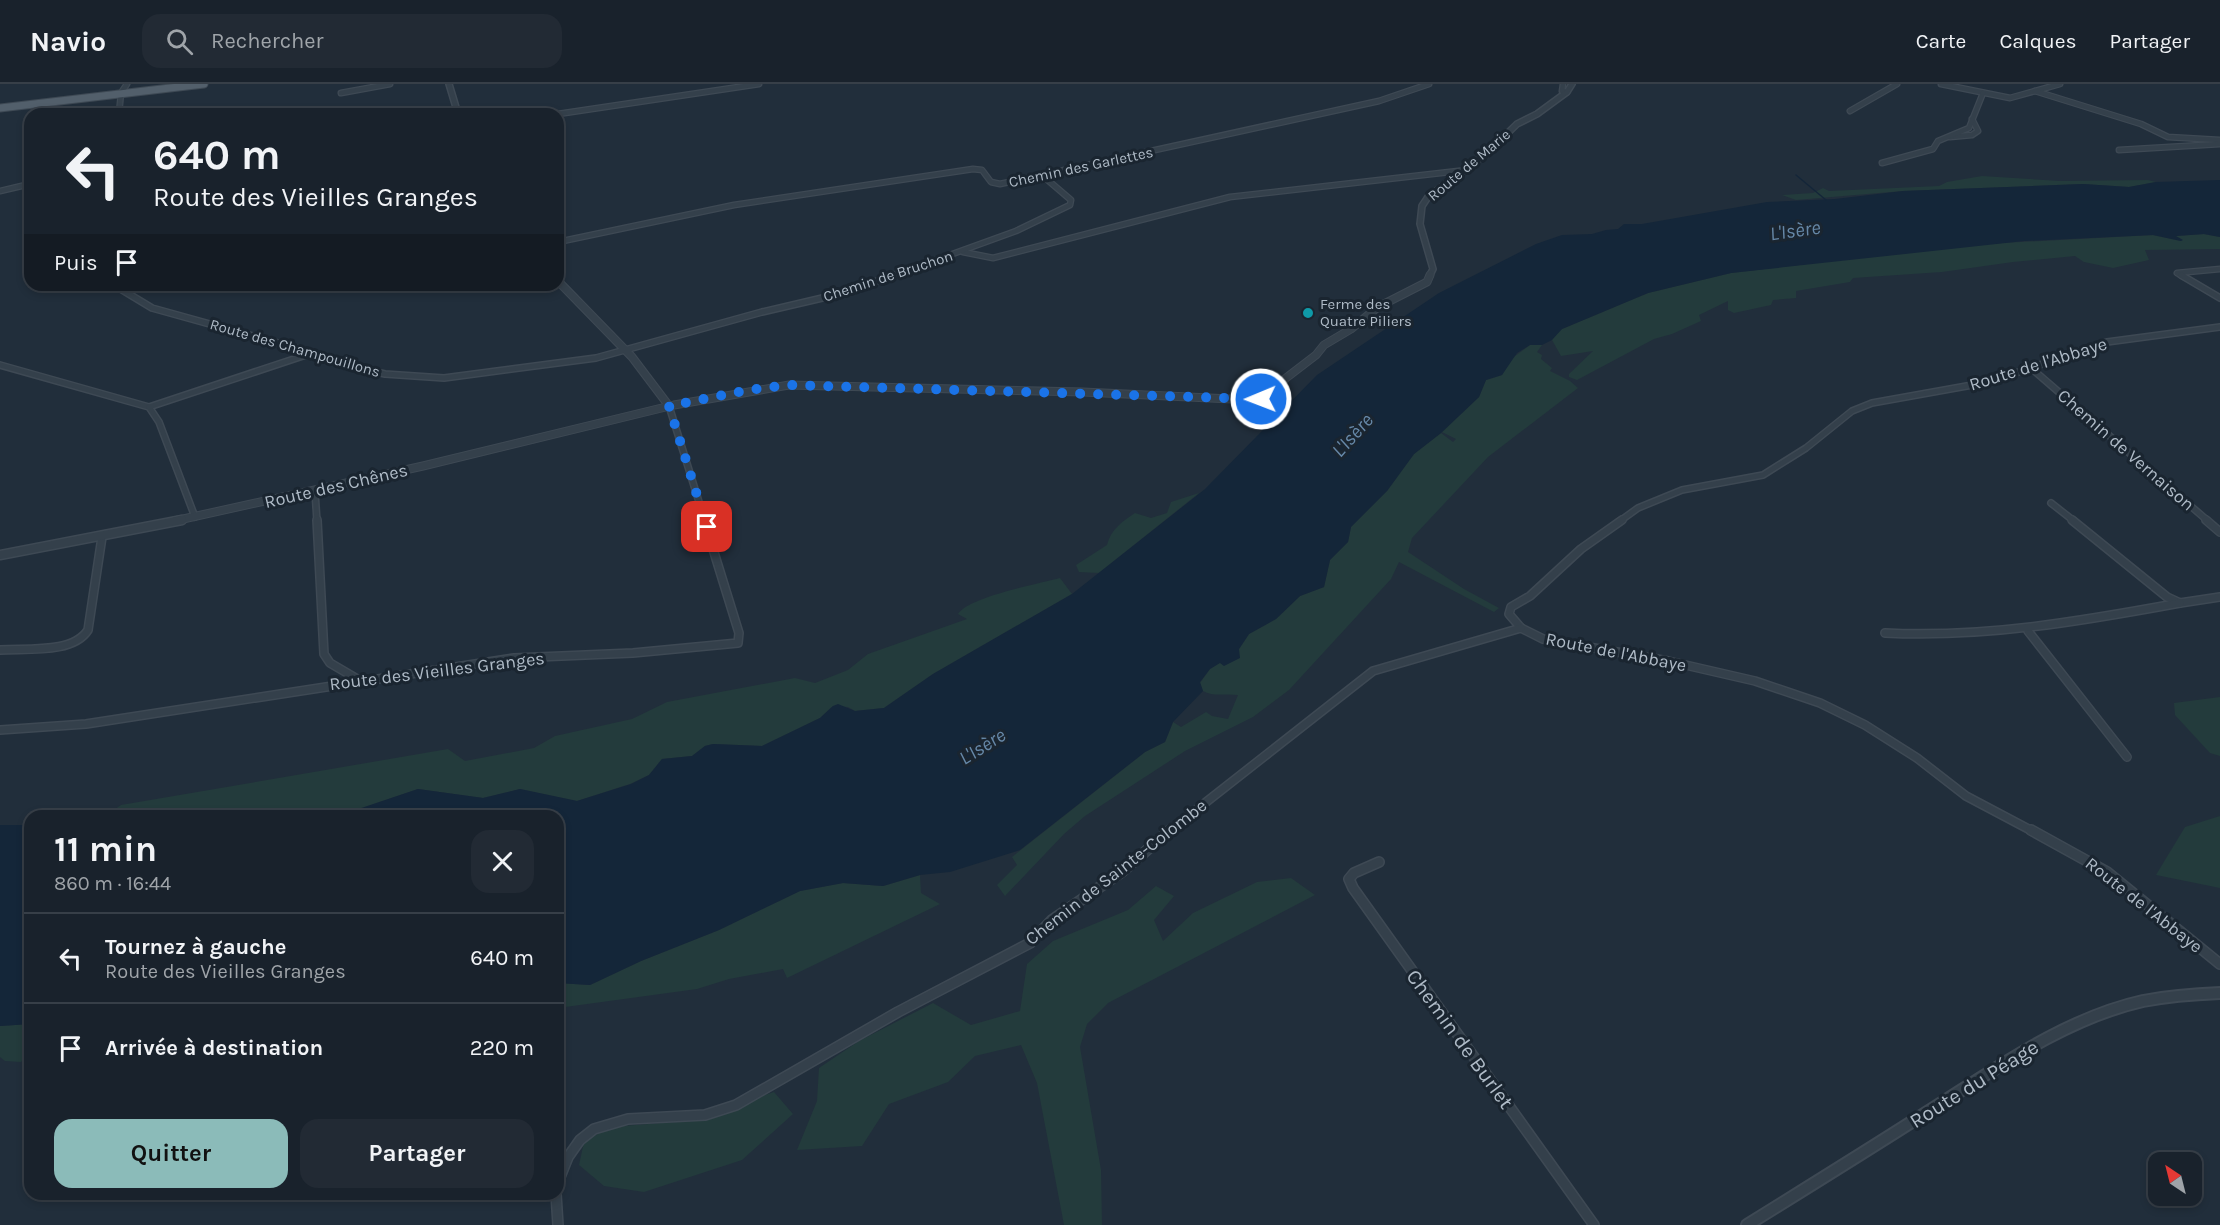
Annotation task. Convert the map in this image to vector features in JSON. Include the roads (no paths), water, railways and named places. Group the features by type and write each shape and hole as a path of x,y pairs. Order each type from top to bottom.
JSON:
{"main road":[{"path":"0,108 204,84"}],"street":[{"path":"120,108 121,94 127,84"},
{"path":"341,93 390,84"},
{"path":"449,84 456,108"},
{"path":"564,113 759,84"},
{"name":"Chemin des Garlettes","path":"564,241 734,205 973,169 981,170 994,184 1043,176 1379,101 1429,84"},
{"path":"1563,84 1562,91 1567,92"},
{"name":"Route de Marie","path":"1261,399 1268,397 1324,345 1351,330 1389,300 1427,282 1432,274 1433,264 1418,217 1428,197 1467,170 1517,124 1537,114 1567,92 1572,84"},
{"path":"1850,111 1898,84"},
{"path":"1941,84 2010,98 2060,84"},
{"path":"2035,91 2141,124 2168,137 2220,142"},
{"path":"1882,163 1933,149 1938,141 1969,128 1983,93"},
{"path":"1945,137 1972,135 1978,131 1972,119"},
{"path":"2119,150 2220,142"},
{"path":"963,252 993,258 1230,197 1467,170"},
{"name":"Chemin de Bruchon","path":"625,351 762,312 848,292 1016,231 1070,205 1071,200 1043,176"},
{"path":"0,190 24,185"},
{"path":"2220,269 2177,273 2220,298"},
{"path":"564,286 625,351 669,406"},
{"name":"Route des Champouillons","path":"124,291 152,308 314,353 341,364 385,374 429,378 529,368 625,351"},
{"name":"Route de l'Abbaye","path":"2220,327 2107,342 1971,386 1872,403 1852,411 1806,447 1763,476 1682,490 1638,508 1581,549 1530,596 1510,607 1510,616 1521,628 1543,639 1711,670 1755,681 1820,703 1888,738 1966,796 2107,872 2220,964"},
{"path":"0,365 149,407 314,353"},
{"name":"Chemin de Vernaison","path":"2031,368 2220,532"},
{"name":"Route des Chênes","path":"0,555 102,537 315,492 669,406 749,390 789,385 1261,399"},
{"name":"Route des Vieilles Granges","path":"0,730 86,724 359,680 514,658 633,653 738,643 739,633 714,546 699,508 669,406"},
{"path":"149,407 159,422 195,517"},
{"path":"315,492 324,654 326,660 334,667 354,675 359,680"},
{"path":"2051,503 2167,597 2180,603"},
{"path":"0,650 68,646 83,638 88,630 102,537"},
{"path":"1885,633 1911,635 2028,631 2220,597"},
{"name":"Chemin de Sainte-Colombe","path":"564,1165 572,1149 585,1132 618,1120 707,1115 736,1105 898,1012 1030,943 1052,920 1123,871 1185,817 1373,671 1521,628"},
{"path":"2028,631 2127,757"},
{"name":"Chemin de Burlet","path":"1379,862 1354,873 1349,879 1353,888 1594,1225"},
{"name":"Route du Péage","path":"1747,1225 2035,1045 2109,1010 2156,996 2220,993"},
{"path":"555,1200 558,1225"}],"water":[{"name":"L'Isère","path":"2220,180 2220,237 2204,234 2176,236 2183,240 2181,241 2153,235 2024,241 1731,273 1648,293 1562,329 1552,340 1542,345 1530,345 1517,353 1502,375 1486,380 1479,397 1441,433 1414,454 1387,491 1351,527 1348,542 1330,560 1324,587 1300,596 1276,619 1249,634 1239,649 1240,658 1224,666 1220,663 1210,669 1200,682 1203,691 1173,722 1165,742 1145,752 1020,850 950,872 920,875 883,886 843,883 800,891 719,930 641,961 590,985 564,983 564,810 356,810 418,789 483,798 520,789 577,801 631,784 649,775 662,759 692,756 705,746 713,744 762,746 820,718 838,704 855,711 884,708 933,674 1072,594 1205,489 1317,375 1439,293 1536,244 1562,235 1592,234 1618,229 1624,224 1642,224 1767,202 1835,199 1903,191 2083,184 2129,187 2156,182"},
{"path":"0,825 24,825 24,1024 0,1026"}],"waterway":[{"path":"1796,175 1826,200"}],"place":[{"name":"Ferme des Quatre Piliers","path":"1308,313"}]}
